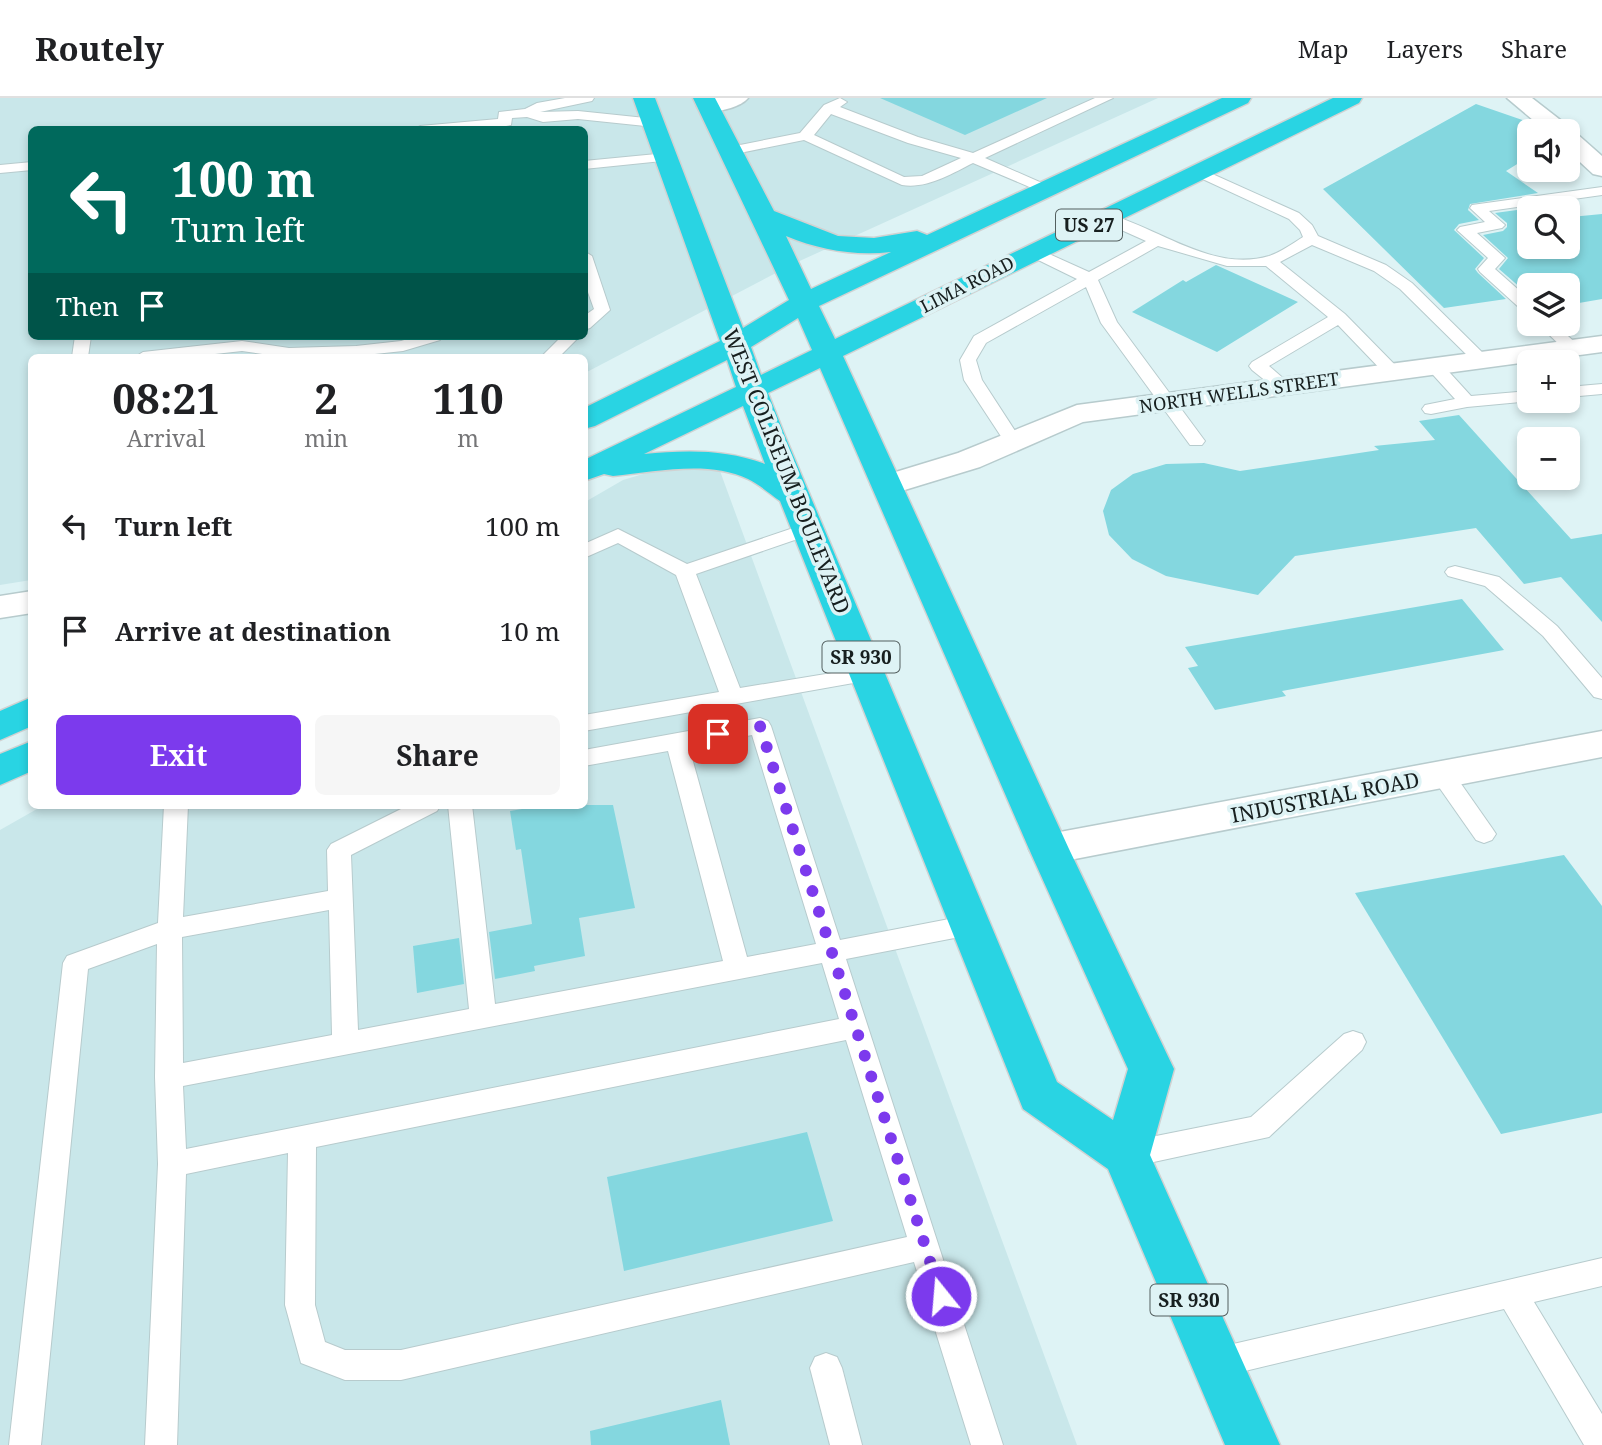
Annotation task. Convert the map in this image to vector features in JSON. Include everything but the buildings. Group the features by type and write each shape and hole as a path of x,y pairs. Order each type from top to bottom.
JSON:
{"highway":[{"name":"WEST COLISEUM BOULEVARD","path":"644,98 694,225 735,345 792,495 868,674 1039,1095 1126,1155"},
{"name":"US 27","path":"588,418 735,345 803,303 1240,98"},
{"name":"LIMA ROAD","path":"588,470 1351,98"},
{"path":"706,102 764,216 828,354 1049,849 1152,1069 1126,1155"},
{"path":"764,216 810,239 851,246 909,241 970,226"},
{"path":"588,470 675,462 710,462 760,473 792,495"},
{"path":"0,727 28,712"},
{"path":"0,771 28,756"},
{"name":"SR 930","path":"1126,1155 1252,1445"}],"street":[{"path":"706,102 737,98"},
{"path":"1518,98 1545,119"},
{"path":"1580,149 1602,170"},
{"name":"NORTH WELLS STREET","path":"887,485 969,460 1077,414 1588,346"},
{"path":"0,607 28,603"},
{"name":"INDUSTRIAL ROAD","path":"1049,849 1602,744"}],"lane":[{"path":"459,126 506,121 500,98"},
{"path":"528,113 541,106 587,98"},
{"path":"805,136 829,108 848,98"},
{"path":"730,151 805,136 824,142 896,180 910,183 927,179 1106,98"},
{"path":"829,108 913,140 971,157 1046,190"},
{"path":"504,115 528,113 543,118 578,115 655,123"},
{"path":"588,165 667,157"},
{"path":"0,169 28,166"},
{"path":"1199,172 1294,215 1307,228 1311,239 1380,268 1406,286 1482,360"},
{"path":"1517,297 1486,269 1497,258 1465,230 1497,225 1477,208 1602,191"},
{"path":"1104,217 1200,256 1221,261 1269,261 1311,239"},
{"path":"1012,440 973,380 968,360 980,340 1158,240"},
{"path":"1033,252 1090,279 1109,323 1196,441"},
{"path":"1269,261 1339,317 1392,371"},
{"path":"588,268 602,310 588,322"},
{"path":"1283,386 1258,366 1339,317"},
{"path":"1569,336 1588,346"},
{"path":"306,354 403,346 422,340"},
{"path":"552,354 568,340"},
{"path":"170,354 242,346 284,354"},
{"path":"1434,366 1467,402"},
{"path":"1580,391 1602,389"},
{"path":"1431,410 1467,402 1517,397"},
{"path":"685,570 808,529"},
{"path":"588,550 618,535 685,570 732,696"},
{"path":"1455,572 1492,582 1550,631 1602,692"},
{"path":"588,722 868,674"},
{"path":"588,757 760,726 987,1445"},
{"path":"677,742 738,969"},
{"path":"1442,774 1484,834"},
{"path":"161,1445 172,1164 169,1077 170,929 176,809"},
{"path":"345,1043 340,850 421,809"},
{"path":"460,809 483,1017"},
{"path":"25,1445 76,963 170,929 341,898"},
{"path":"169,1077 970,925"},
{"path":"172,1164 856,1027"},
{"path":"1126,1155 1259,1128 1353,1042"},
{"path":"302,1138 300,1305 312,1352 345,1366 401,1365 926,1246"},
{"path":"1216,1363 1602,1272"},
{"path":"1511,1293 1602,1444"},
{"path":"826,1368 846,1445"}],"shaded area":[{"path":"0,98 1158,98 793,264 588,371 588,354 28,354 28,580 0,585"},
{"path":"692,467 720,471 1077,1445 0,1445 0,830 37,809 588,809 588,500 623,480 660,469"}],"route":[{"path":"718,734 760,726 941,1296"}]}
